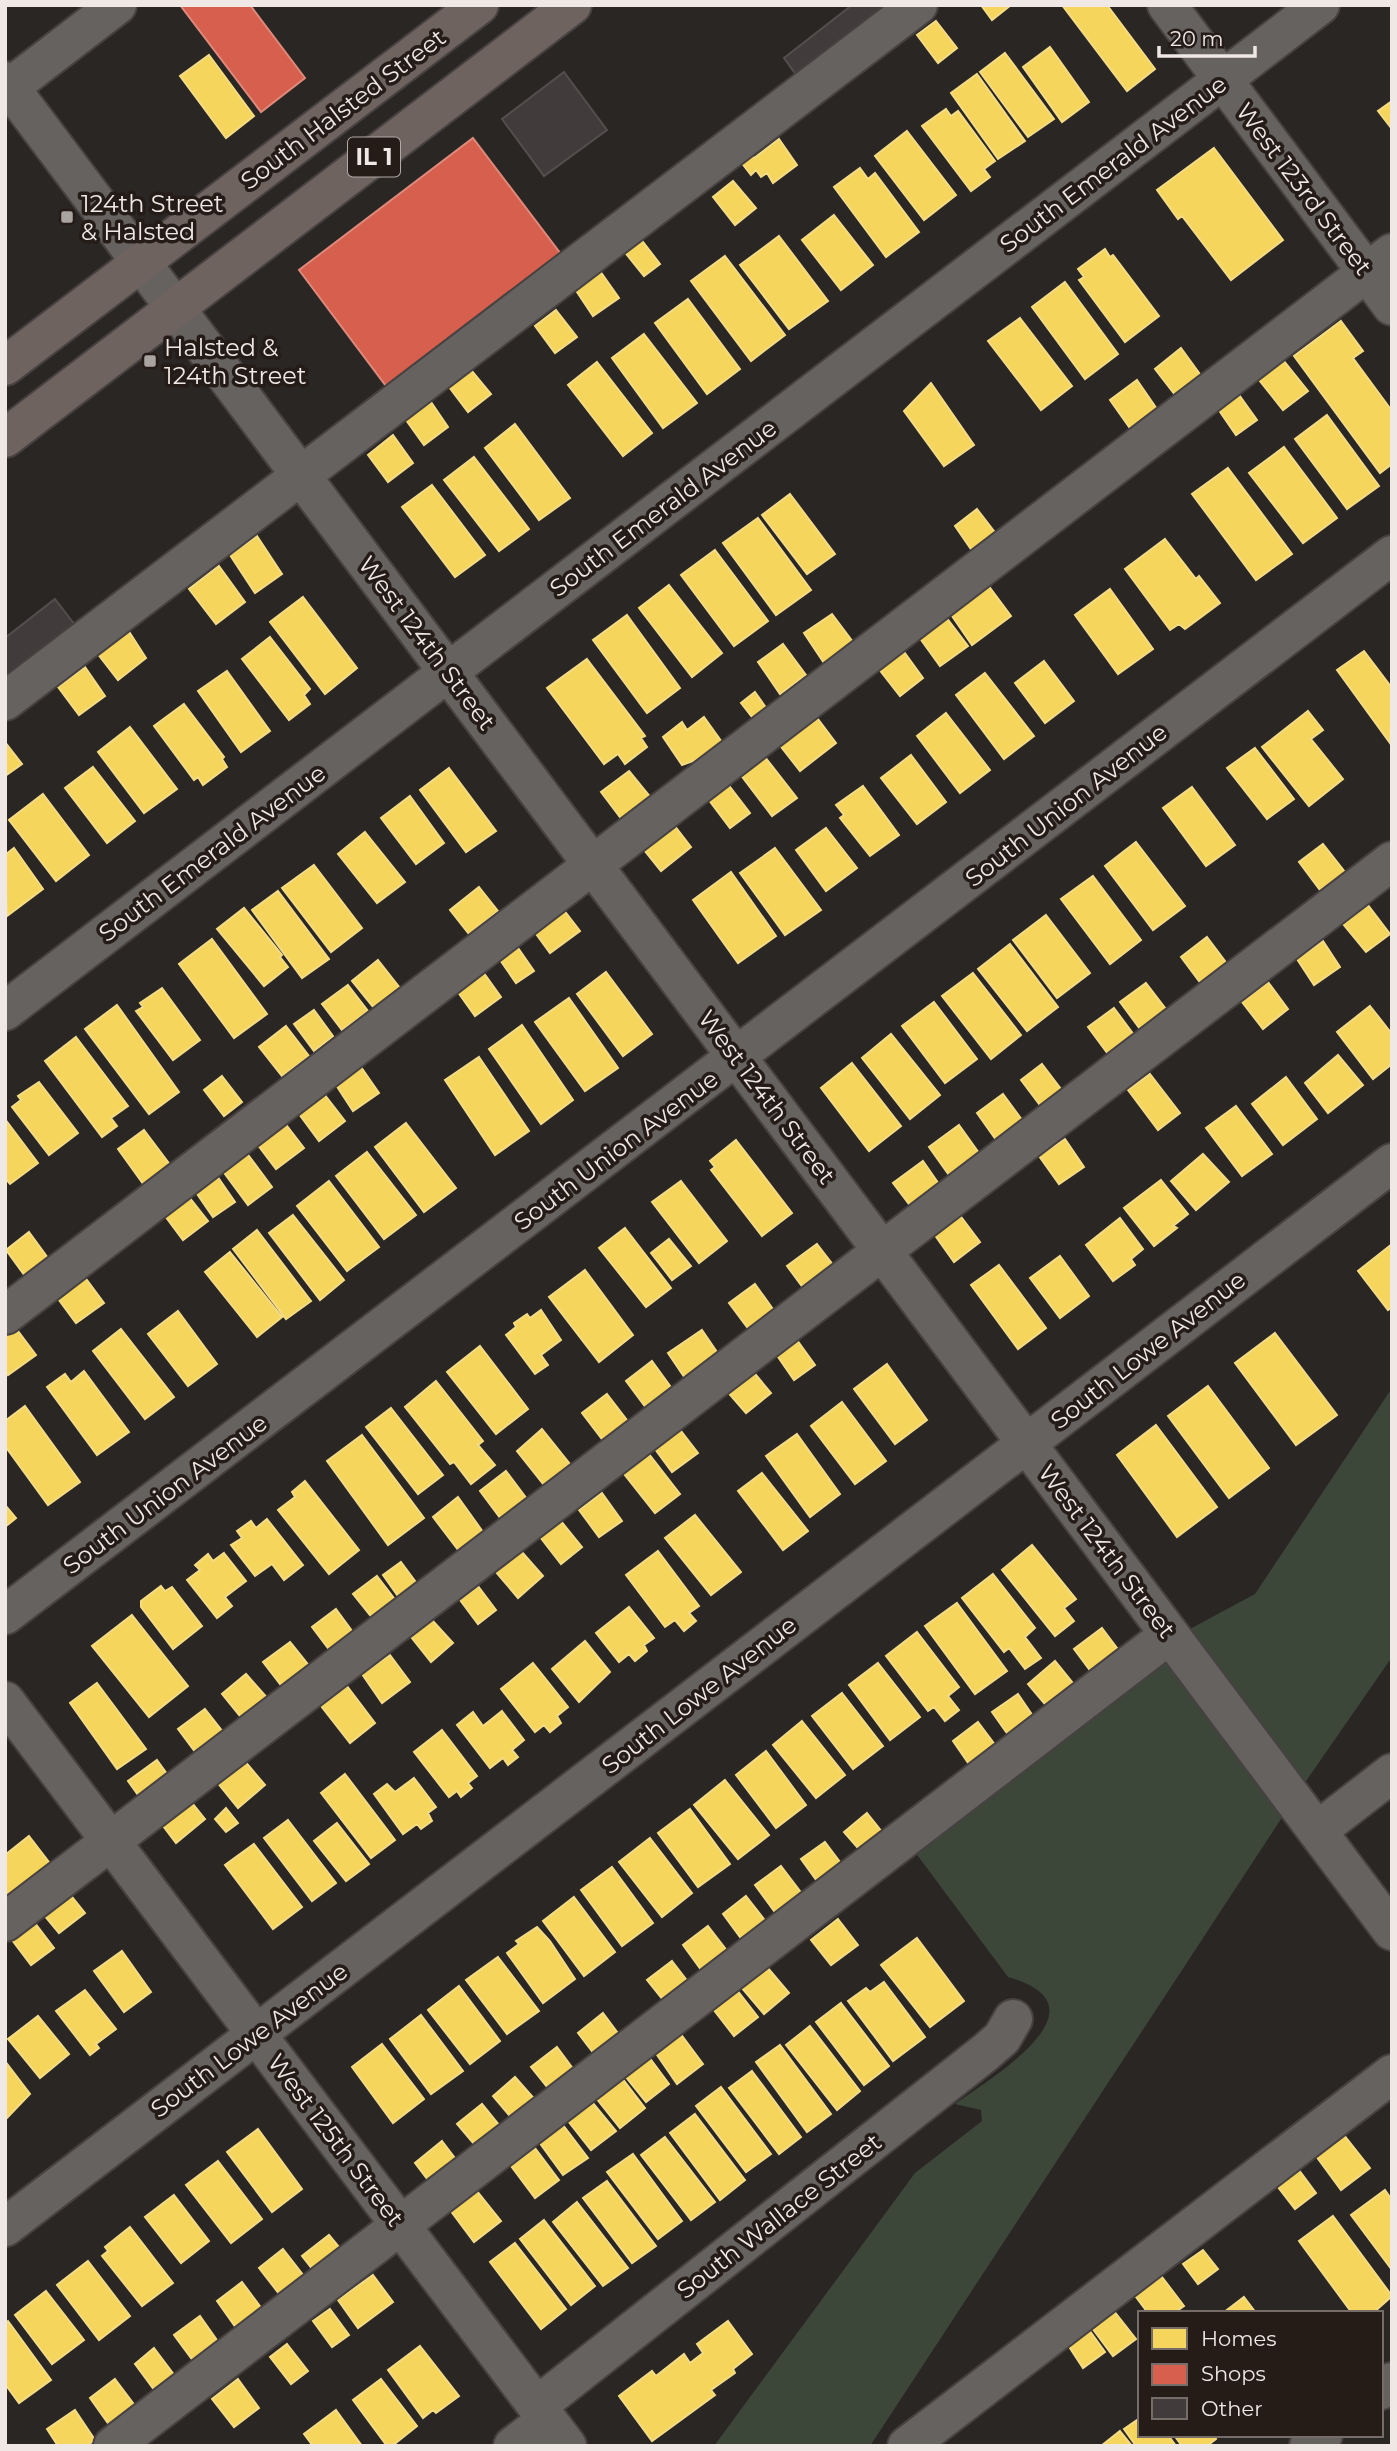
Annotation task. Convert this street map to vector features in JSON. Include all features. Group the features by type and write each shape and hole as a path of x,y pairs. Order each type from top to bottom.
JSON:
{"main road":[{"name":"South Halsted Street","path":"5,366 480,5"},
{"name":"IL 1","path":"5,438 572,5"}],"street":[{"path":"7,86 117,5"},
{"path":"5,701 918,5"},
{"name":"West 123rd Street","path":"1167,5 1223,80 1379,262 1392,306"},
{"name":"South Emerald Avenue","path":"5,1011 1320,5"},
{"name":"West 124th Street","path":"7,86 142,262 1392,1931"},
{"path":"5,1315 1379,262"},
{"name":"South Union Avenue","path":"5,1615 738,1058 1392,555"},
{"path":"5,1922 1392,861"},
{"name":"South Lowe Avenue","path":"5,2227 1392,1163"},
{"path":"113,2446 1169,1635"},
{"name":"West 125th Street","path":"5,1701 550,2424"},
{"path":"1317,1831 1392,1773"},
{"name":"South Wallace Street","path":"513,2446 550,2424 986,2052 1002,2038 1013,2019"},
{"path":"907,2446 1392,2074"}],"green space":[{"path":"1392,1388 1392,1657 1304,1784 870,2446 714,2446 915,2173 982,2121 981,2110 955,2104 1015,2060 1047,2023 1049,2005 1037,1990 1008,1977 912,1848 1188,1630 1255,1594"}],"building: Homes":[{"path":"981,5 1011,5 992,20"},
{"path":"1062,5 1107,5 1155,69 1127,91"},
{"path":"936,21 957,48 938,63 917,35"},
{"path":"1050,47 1089,102 1062,122 1023,67"},
{"path":"1005,53 1054,119 1028,137 980,72"},
{"path":"209,55 254,116 226,138 180,76"},
{"path":"977,74 1025,141 998,159 951,93"},
{"path":"1392,101 1392,129 1378,111"},
{"path":"946,109 951,116 958,111 995,161 984,169 990,177 971,191 922,126"},
{"path":"907,131 956,195 924,220 875,156"},
{"path":"779,139 797,165 773,183 767,173 761,177 756,170 751,175 741,162 751,155 754,158"},
{"path":"1214,148 1283,240 1231,280 1182,216 1178,219 1157,190"},
{"path":"860,168 868,179 875,173 919,232 886,257 834,187"},
{"path":"733,181 756,208 735,225 713,197"},
{"path":"834,215 873,265 841,290 802,240"},
{"path":"779,236 828,301 789,329 740,265"},
{"path":"640,238 660,264 644,276 623,250"},
{"path":"1105,249 1110,257 1113,255 1159,316 1125,342 1079,280 1084,277 1078,269"},
{"path":"725,256 785,335 751,361 691,281"},
{"path":"600,271 619,298 593,316 575,289"},
{"path":"1065,282 1118,354 1085,379 1032,307"},
{"path":"688,299 740,369 707,394 655,323"},
{"path":"556,310 577,337 555,353 535,326"},
{"path":"1020,318 1072,386 1041,410 988,341"},
{"path":"1341,321 1363,351 1353,358 1392,411 1392,464 1380,473 1294,356"},
{"path":"644,334 697,403 663,428 612,358"},
{"path":"1181,348 1202,377 1176,396 1155,369"},
{"path":"1280,356 1308,391 1283,410 1255,375"},
{"path":"597,362 652,433 623,456 568,385"},
{"path":"471,370 491,394 468,412 449,387"},
{"path":"1137,380 1159,412 1132,431 1110,400"},
{"path":"931,383 974,445 944,466 904,411"},
{"path":"1237,392 1257,420 1236,435 1216,406"},
{"path":"431,402 448,427 424,445 406,420"},
{"path":"1327,415 1379,486 1347,509 1295,439"},
{"path":"515,424 570,498 539,520 485,448"},
{"path":"393,435 413,463 388,482 368,455"},
{"path":"1284,447 1337,518 1303,543 1249,473"},
{"path":"474,457 529,529 499,551 444,480"},
{"path":"1228,468 1292,554 1256,580 1192,494"},
{"path":"432,485 485,555 455,577 402,507"},
{"path":"790,494 835,554 807,574 762,515"},
{"path":"977,509 997,535 973,552 955,526"},
{"path":"758,518 811,590 776,615 723,543"},
{"path":"257,536 282,574 255,593 230,555"},
{"path":"1165,539 1196,579 1199,576 1220,603 1185,629 1179,624 1170,630 1125,569"},
{"path":"715,550 768,621 734,646 681,575"},
{"path":"219,566 245,602 216,624 189,589"},
{"path":"669,585 722,653 692,677 639,608"},
{"path":"988,585 1011,616 972,645 950,613"},
{"path":"1110,589 1153,649 1118,674 1075,615"},
{"path":"303,597 357,668 325,694 270,622"},
{"path":"832,614 853,642 824,663 804,633"},
{"path":"627,615 680,688 647,713 593,640"},
{"path":"946,617 968,646 940,666 919,637"},
{"path":"128,630 146,658 118,680 97,653"},
{"path":"270,637 310,689 304,695 310,704 289,720 242,659"},
{"path":"783,644 806,675 780,694 758,662"},
{"path":"902,649 923,678 900,696 878,668"},
{"path":"1364,651 1392,688 1390,743 1337,670"},
{"path":"587,659 645,736 641,738 647,747 625,764 618,754 604,764 547,688"},
{"path":"1044,661 1074,701 1045,723 1015,683"},
{"path":"85,667 105,696 79,715 58,687"},
{"path":"227,671 270,731 241,752 198,691"},
{"path":"985,673 1034,736 1004,759 956,695"},
{"path":"755,692 769,712 756,722 741,703"},
{"path":"184,704 224,757 222,759 227,767 203,785 198,777 194,780 154,726"},
{"path":"1308,711 1323,730 1311,739 1343,779 1309,806 1262,747"},
{"path":"946,713 990,770 960,793 917,736"},
{"path":"815,715 836,743 800,771 778,743"},
{"path":"704,717 724,745 707,756 682,765 663,737 682,722 687,730"},
{"path":"130,727 177,789 144,813 98,752"},
{"path":"5,742 22,764 5,776"},
{"path":"1255,748 1294,799 1267,819 1227,768"},
{"path":"911,755 946,802 917,824 881,778"},
{"path":"765,757 797,798 772,816 740,774"},
{"path":"93,767 135,821 107,843 65,788"},
{"path":"449,768 496,831 466,852 420,790"},
{"path":"629,771 652,799 623,821 601,792"},
{"path":"724,779 750,813 730,828 705,795"},
{"path":"863,786 899,835 870,856 840,818 844,815 836,805"},
{"path":"1192,787 1235,845 1206,866 1163,808"},
{"path":"43,794 89,855 56,881 9,820"},
{"path":"410,796 444,843 416,864 381,818"},
{"path":"671,821 691,847 661,871 640,845"},
{"path":"826,828 857,868 826,891 796,850"},
{"path":"365,832 405,882 377,903 338,854"},
{"path":"1136,842 1185,906 1153,930 1105,866"},
{"path":"1323,844 1345,872 1320,890 1299,862"},
{"path":"14,848 43,889 7,916 5,855"},
{"path":"775,848 821,910 785,935 740,873"},
{"path":"314,865 362,928 331,952 282,888"},
{"path":"731,872 776,936 738,963 693,900"},
{"path":"1093,876 1141,940 1110,964 1061,899"},
{"path":"479,887 498,911 469,934 450,910"},
{"path":"278,891 329,959 302,978 252,910"},
{"path":"560,905 580,931 550,953 531,927"},
{"path":"1368,905 1390,934 1366,952 1343,924"},
{"path":"244,908 282,955 280,957 288,967 264,986 217,929"},
{"path":"1046,915 1090,973 1057,998 1013,940"},
{"path":"1207,937 1228,965 1202,985 1181,957"},
{"path":"212,939 267,1014 234,1038 179,964"},
{"path":"1323,941 1340,967 1314,985 1297,959"},
{"path":"1010,944 1058,1007 1027,1031 978,969"},
{"path":"516,945 534,971 516,983 498,957"},
{"path":"378,960 400,988 374,1008 352,981"},
{"path":"481,969 501,997 475,1016 455,988"},
{"path":"606,972 652,1034 623,1056 577,994"},
{"path":"973,973 1021,1035 991,1059 942,996"},
{"path":"1268,982 1288,1009 1263,1029 1242,1002"},
{"path":"1146,983 1169,1013 1143,1033 1120,1002"},
{"path":"348,985 368,1011 342,1030 322,1004"},
{"path":"162,988 200,1040 173,1060 136,1011 143,1007 140,1003"},
{"path":"569,998 618,1068 585,1091 535,1022"},
{"path":"934,1002 977,1059 945,1083 902,1026"},
{"path":"117,1005 179,1092 149,1114 85,1029"},
{"path":"1370,1006 1392,1034 1392,1064 1373,1079 1337,1032"},
{"path":"1114,1008 1137,1039 1111,1058 1088,1027"},
{"path":"314,1010 333,1036 314,1051 294,1024"},
{"path":"522,1025 573,1100 541,1124 489,1049"},
{"path":"286,1026 309,1056 282,1076 259,1047"},
{"path":"891,1034 940,1095 910,1119 862,1058"},
{"path":"76,1037 128,1106 111,1118 117,1126 102,1137 45,1061"},
{"path":"1338,1055 1363,1085 1328,1113 1305,1083"},
{"path":"479,1057 529,1131 495,1155 445,1080"},
{"path":"852,1063 901,1126 869,1151 821,1088"},
{"path":"1042,1064 1064,1093 1042,1108 1021,1080"},
{"path":"361,1067 379,1093 353,1111 336,1085"},
{"path":"1150,1074 1180,1113 1158,1130 1128,1090"},
{"path":"222,1076 242,1102 224,1116 204,1090"},
{"path":"1286,1077 1317,1119 1283,1145 1252,1104"},
{"path":"39,1082 78,1133 49,1155 12,1107 21,1100 18,1096"},
{"path":"321,1090 345,1121 319,1141 296,1110"},
{"path":"1003,1094 1025,1124 999,1144 977,1113"},
{"path":"1236,1106 1272,1154 1242,1176 1206,1128"},
{"path":"5,1119 38,1163 10,1184 5,1178"},
{"path":"284,1122 304,1148 276,1169 257,1144"},
{"path":"406,1123 456,1188 424,1212 375,1147"},
{"path":"959,1125 979,1153 949,1175 929,1147"},
{"path":"144,1130 171,1166 144,1185 118,1149"},
{"path":"1065,1139 1084,1167 1059,1184 1039,1156"},
{"path":"736,1140 792,1213 762,1236 711,1170 715,1167 710,1161"},
{"path":"246,1152 272,1187 248,1205 222,1170"},
{"path":"367,1152 416,1215 384,1239 336,1176"},
{"path":"1203,1154 1229,1182 1196,1210 1171,1181"},
{"path":"923,1161 941,1187 912,1208 893,1183"},
{"path":"215,1173 235,1202 213,1217 193,1188"},
{"path":"1161,1180 1188,1214 1173,1226 1177,1228 1154,1246 1124,1208"},
{"path":"329,1181 379,1247 347,1271 297,1206"},
{"path":"681,1181 727,1241 699,1263 652,1202"},
{"path":"186,1193 208,1221 183,1240 162,1212"},
{"path":"959,1214 980,1242 954,1262 934,1234"},
{"path":"293,1215 344,1280 320,1300 269,1233"},
{"path":"1120,1218 1143,1249 1131,1259 1135,1265 1113,1281 1086,1245"},
{"path":"625,1228 671,1288 646,1307 599,1248"},
{"path":"257,1230 311,1301 286,1319 233,1249"},
{"path":"29,1232 48,1258 25,1276 6,1250"},
{"path":"669,1239 691,1266 672,1280 651,1253"},
{"path":"817,1244 837,1270 807,1293 787,1266"},
{"path":"1392,1244 1392,1307 1388,1310 1358,1271"},
{"path":"230,1252 282,1317 257,1337 205,1272"},
{"path":"1060,1256 1089,1296 1060,1318 1030,1278"},
{"path":"999,1265 1046,1328 1018,1349 971,1285"},
{"path":"585,1270 633,1335 599,1362 549,1297"},
{"path":"84,1276 104,1303 76,1323 56,1296"},
{"path":"755,1284 775,1312 750,1331 729,1303"},
{"path":"541,1310 561,1340 541,1355 548,1365 535,1374 506,1335 516,1327 514,1323 527,1314 530,1318"},
{"path":"178,1311 217,1364 188,1386 148,1334"},
{"path":"15,1327 36,1355 8,1375 5,1371 5,1334"},
{"path":"121,1329 174,1397 145,1419 93,1351"},
{"path":"702,1330 721,1358 687,1381 668,1353"},
{"path":"1275,1333 1337,1415 1296,1445 1235,1363"},
{"path":"797,1340 815,1365 794,1380 776,1354"},
{"path":"480,1346 528,1409 496,1434 447,1372"},
{"path":"652,1361 673,1390 647,1409 626,1381"},
{"path":"887,1364 927,1420 895,1444 854,1389"},
{"path":"751,1369 771,1393 746,1413 726,1390"},
{"path":"84,1371 129,1432 97,1455 47,1387 65,1374 71,1382"},
{"path":"436,1381 483,1441 478,1445 495,1465 471,1484 454,1462 450,1464 405,1407"},
{"path":"1208,1386 1269,1468 1229,1498 1168,1416"},
{"path":"607,1394 630,1424 605,1443 582,1413"},
{"path":"842,1402 886,1461 855,1484 811,1426"},
{"path":"25,1406 80,1482 48,1505 5,1446 5,1421"},
{"path":"391,1408 443,1475 418,1494 366,1427"},
{"path":"1156,1425 1217,1507 1177,1537 1117,1455"},
{"path":"678,1427 698,1453 672,1472 652,1445"},
{"path":"542,1429 570,1464 544,1485 517,1451"},
{"path":"797,1434 840,1494 810,1517 766,1456"},
{"path":"362,1435 424,1518 388,1545 327,1461"},
{"path":"649,1454 680,1494 655,1513 624,1474"},
{"path":"506,1471 530,1503 504,1523 480,1491"},
{"path":"762,1473 808,1531 783,1550 738,1491"},
{"path":"305,1481 359,1550 329,1574 278,1510 295,1497 292,1492"},
{"path":"602,1493 622,1521 599,1537 579,1510"},
{"path":"458,1497 483,1532 459,1551 433,1517"},
{"path":"5,1505 16,1518 5,1527"},
{"path":"695,1515 741,1572 711,1595 665,1538"},
{"path":"267,1519 303,1565 284,1580 272,1564 255,1576 231,1545 242,1538 237,1531 251,1521 256,1528"},
{"path":"560,1520 582,1547 561,1564 540,1537"},
{"path":"1032,1545 1076,1599 1064,1608 1074,1621 1055,1636 1002,1570"},
{"path":"521,1551 543,1576 518,1598 496,1572"},
{"path":"658,1551 699,1606 689,1613 696,1621 684,1631 675,1620 665,1627 626,1575"},
{"path":"224,1553 246,1581 225,1597 232,1606 217,1618 187,1580 200,1570 195,1565 208,1554 213,1561"},
{"path":"401,1562 418,1585 400,1599 383,1575"},
{"path":"993,1574 1035,1628 1025,1637 1041,1658 1025,1669 1009,1648 1004,1652 962,1598"},
{"path":"377,1576 397,1602 374,1620 353,1594"},
{"path":"161,1586 165,1591 172,1587 202,1626 173,1649 141,1607 141,1601"},
{"path":"478,1586 496,1610 478,1624 460,1600"},
{"path":"957,1603 1007,1671 975,1694 925,1626"},
{"path":"629,1607 654,1638 644,1645 647,1651 635,1661 629,1654 619,1662 596,1633"},
{"path":"336,1609 355,1635 331,1652 312,1627"},
{"path":"132,1615 188,1686 149,1717 92,1646"},
{"path":"432,1620 453,1643 431,1662 411,1637"},
{"path":"1102,1628 1123,1656 1095,1677 1074,1649"},
{"path":"917,1632 959,1687 948,1696 959,1710 945,1721 934,1707 928,1711 886,1656"},
{"path":"585,1641 610,1672 579,1702 552,1669"},
{"path":"290,1642 311,1668 283,1688 263,1662"},
{"path":"390,1655 410,1682 382,1703 362,1674"},
{"path":"1055,1661 1077,1688 1050,1710 1028,1684"},
{"path":"533,1663 568,1707 557,1716 561,1723 550,1732 544,1725 535,1732 501,1689"},
{"path":"878,1663 920,1717 890,1740 849,1685"},
{"path":"246,1674 269,1700 244,1721 222,1694"},
{"path":"97,1683 146,1749 117,1769 70,1703"},
{"path":"347,1686 375,1723 350,1743 321,1706"},
{"path":"842,1693 883,1746 853,1769 812,1716"},
{"path":"1018,1694 1037,1722 1011,1739 992,1712"},
{"path":"205,1709 227,1737 199,1757 178,1729"},
{"path":"502,1711 524,1740 512,1750 518,1757 508,1765 503,1758 490,1768 457,1725 473,1712 483,1726"},
{"path":"802,1721 845,1775 816,1798 773,1745"},
{"path":"978,1722 999,1750 973,1770 953,1741"},
{"path":"442,1730 477,1776 468,1783 472,1788 461,1797 457,1791 449,1797 414,1752"},
{"path":"766,1751 806,1805 776,1828 736,1775"},
{"path":"243,1759 265,1785 238,1808 216,1781"},
{"path":"157,1760 170,1778 141,1799 128,1781"},
{"path":"345,1774 395,1840 371,1858 321,1793"},
{"path":"414,1778 436,1807 428,1813 432,1821 421,1829 417,1824 403,1834 374,1794 387,1784 395,1792"},
{"path":"725,1780 769,1835 738,1859 694,1805"},
{"path":"189,1799 205,1819 176,1843 160,1822"},
{"path":"226,1808 238,1823 226,1832 215,1819"},
{"path":"690,1809 730,1864 698,1887 658,1833"},
{"path":"867,1813 887,1838 865,1856 844,1832"},
{"path":"288,1820 336,1883 312,1901 264,1838"},
{"path":"337,1823 369,1864 346,1881 314,1841"},
{"path":"29,1836 52,1866 9,1900 5,1895 5,1855"},
{"path":"650,1838 692,1893 662,1917 619,1862"},
{"path":"825,1842 846,1870 822,1888 801,1859"},
{"path":"254,1844 302,1907 273,1929 225,1865"},
{"path":"781,1866 803,1895 777,1915 755,1885"},
{"path":"612,1867 653,1923 622,1946 581,1890"},
{"path":"69,1893 85,1913 59,1933 43,1914"},
{"path":"746,1896 767,1923 743,1941 723,1914"},
{"path":"574,1897 615,1952 584,1976 543,1921"},
{"path":"838,1919 858,1945 831,1965 811,1940"},
{"path":"35,1923 54,1948 31,1965 12,1940"},
{"path":"708,1926 728,1952 702,1971 683,1945"},
{"path":"537,1927 550,1941 575,1979 543,2003 507,1953 519,1944 516,1941"},
{"path":"917,1938 964,2001 930,2027 881,1965"},
{"path":"122,1951 151,1992 124,2012 94,1971"},
{"path":"498,1957 539,2011 507,2034 466,1980"},
{"path":"672,1961 692,1987 668,2006 647,1980"},
{"path":"767,1967 789,1993 764,2014 742,1988"},
{"path":"884,1982 925,2037 893,2061 848,2001 866,1988 870,1992"},
{"path":"459,1986 500,2041 470,2064 428,2010"},
{"path":"85,1990 116,2029 96,2044 99,2048 90,2055 56,2011"},
{"path":"737,1990 758,2017 734,2036 713,2009"},
{"path":"841,2003 889,2066 864,2085 816,2022"},
{"path":"603,2013 623,2040 598,2059 578,2033"},
{"path":"421,2015 463,2071 431,2094 390,2039"},
{"path":"38,2016 69,2054 40,2078 8,2039"},
{"path":"810,2026 860,2091 837,2110 786,2045"},
{"path":"680,2033 703,2064 677,2084 655,2052"},
{"path":"382,2044 424,2099 393,2123 352,2067"},
{"path":"780,2045 831,2114 807,2132 756,2062"},
{"path":"557,2047 577,2074 552,2093 531,2067"},
{"path":"649,2057 669,2084 646,2102 625,2076"},
{"path":"5,2061 30,2094 5,2120"},
{"path":"752,2071 801,2137 779,2154 729,2088"},
{"path":"515,2077 537,2102 514,2121 493,2096"},
{"path":"622,2078 645,2108 620,2128 596,2098"},
{"path":"721,2087 771,2154 746,2172 696,2106"},
{"path":"592,2102 616,2131 591,2150 568,2121"},
{"path":"482,2104 504,2131 480,2151 457,2124"},
{"path":"695,2114 745,2180 720,2200 670,2133"},
{"path":"563,2125 588,2158 563,2175 539,2142"},
{"path":"258,2129 302,2189 272,2212 227,2152"},
{"path":"1344,2135 1370,2168 1341,2190 1316,2156"},
{"path":"665,2137 715,2202 691,2220 641,2155"},
{"path":"442,2141 461,2166 434,2188 415,2163"},
{"path":"535,2148 559,2180 535,2198 511,2166"},
{"path":"633,2154 682,2221 658,2239 607,2172"},
{"path":"218,2161 262,2219 231,2243 186,2185"},
{"path":"1296,2166 1316,2193 1295,2209 1274,2182"},
{"path":"607,2181 656,2246 632,2263 583,2198"},
{"path":"476,2190 501,2221 474,2242 450,2210"},
{"path":"1385,2190 1392,2200 1392,2270 1351,2215"},
{"path":"174,2195 209,2241 181,2263 145,2217"},
{"path":"577,2202 628,2268 603,2286 553,2222"},
{"path":"1333,2216 1392,2296 1375,2311 1351,2311 1299,2241"},
{"path":"544,2220 595,2286 571,2305 520,2239"},
{"path":"130,2227 173,2283 142,2306 102,2256 108,2251 105,2247"},
{"path":"329,2235 344,2253 317,2275 302,2256"},
{"path":"515,2243 566,2309 541,2329 490,2262"},
{"path":"283,2249 304,2276 280,2295 259,2268"},
{"path":"1203,2250 1218,2269 1198,2284 1183,2264"},
{"path":"88,2261 130,2316 99,2340 57,2285"},
{"path":"1159,2273 1184,2306 1177,2311 1146,2311 1133,2293"},
{"path":"373,2275 393,2302 358,2328 338,2300"},
{"path":"242,2282 265,2313 239,2332 217,2301"},
{"path":"46,2291 84,2340 52,2364 15,2315"},
{"path":"1244,2297 1254,2311 1226,2311"},
{"path":"330,2309 349,2335 332,2347 313,2321"},
{"path":"1114,2311 1136,2339 1113,2356 1092,2328"},
{"path":"200,2316 219,2343 194,2362 174,2335"},
{"path":"8,2321 51,2380 19,2403 5,2384 5,2323"},
{"path":"728,2321 752,2354 733,2369 735,2373 711,2390 715,2395 652,2441 619,2396 652,2371 656,2376 684,2354 690,2363 703,2353 697,2344"},
{"path":"1087,2327 1105,2352 1083,2368 1066,2342"},
{"path":"287,2344 308,2371 291,2384 270,2357"},
{"path":"420,2346 459,2396 436,2413 433,2410 423,2418 388,2370"},
{"path":"154,2348 175,2376 155,2391 135,2364"},
{"path":"115,2379 136,2407 110,2426 90,2398"},
{"path":"238,2379 259,2408 234,2427 212,2399"},
{"path":"381,2379 417,2426 392,2446 387,2446 353,2400"},
{"path":"75,2410 95,2440 86,2446 58,2446 47,2429"},
{"path":"336,2410 362,2446 313,2446 304,2434"},
{"path":"1138,2419 1138,2437 1169,2437 1176,2446 1136,2446 1124,2429"},
{"path":"1120,2431 1132,2446 1101,2446"},
{"path":"1175,2437 1216,2439 1207,2446 1182,2446"}],"building: Shops":[{"path":"180,5 250,5 305,78 261,112"},
{"path":"473,138 567,262 392,394 299,270"}],"building: Other":[{"path":"852,5 882,5 889,16 802,83 784,58"},
{"path":"564,72 607,130 544,176 502,119"},
{"path":"55,599 78,629 5,687 5,638"}],"place":[{"name":"124th Street & Halsted","path":"67,217"},
{"name":"Halsted & 124th Street","path":"150,361"}]}
